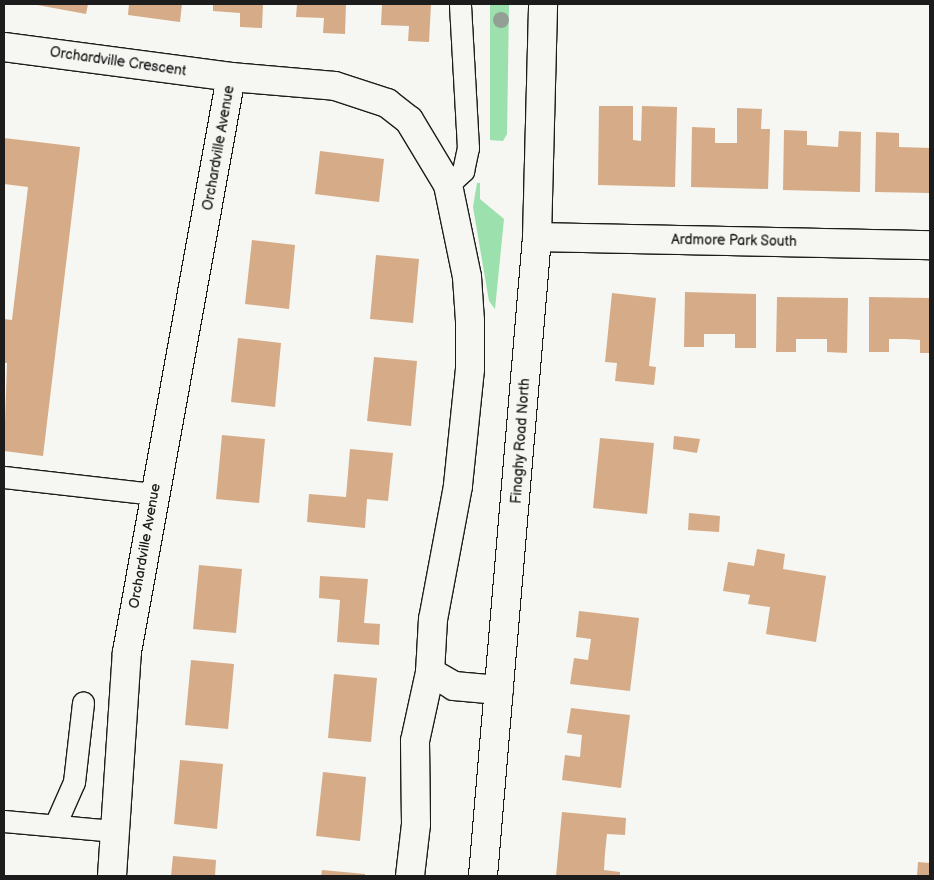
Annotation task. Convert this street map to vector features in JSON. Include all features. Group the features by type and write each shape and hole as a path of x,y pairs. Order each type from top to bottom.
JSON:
{"street":[{"name":"Finaghy Road North","path":"483,876 537,237 543,4"},
{"name":"Orchardville Crescent","path":"4,47 231,77"},
{"name":"Orchardville Avenue","path":"112,876 113,831 127,652 153,494 231,77 335,86 387,103 409,120 448,185 467,277 470,369 457,495 433,619 430,672 415,741 416,824 410,876"},
{"name":"Ardmore Park South","path":"537,237 930,245"},
{"path":"430,672 454,686 499,690"}],"lane":[{"path":"448,185 463,171 468,148 460,4"},
{"path":"4,477 153,494"},
{"path":"55,825 74,782 83,704"},
{"path":"4,822 113,831"}],"green space":[{"path":"490,4 509,4 507,134 503,141 490,140"},
{"path":"477,183 480,183 480,199 504,219 495,309 489,301 473,207"}],"building":[{"path":"32,4 88,4 86,14"},
{"path":"129,4 182,4 180,22 128,15"},
{"path":"213,4 263,4 262,28 240,27 240,13 213,11"},
{"path":"297,4 346,4 345,34 323,33 324,18 296,17"},
{"path":"382,4 431,4 429,42 408,41 409,26 381,25"},
{"path":"599,106 633,106 633,140 641,141 642,106 677,107 675,187 598,185"},
{"path":"737,108 762,109 761,129 770,129 768,189 691,187 692,127 715,128 715,143 737,143"},
{"path":"784,130 807,131 807,145 838,147 839,131 861,132 860,192 783,190"},
{"path":"876,132 899,133 899,147 930,148 930,193 875,192"},
{"path":"4,138 80,147 43,456 4,451 7,363 4,363 4,319 12,320 28,187 4,184"},
{"path":"320,151 384,159 379,202 315,194"},
{"path":"252,240 295,245 289,309 245,304"},
{"path":"376,255 419,259 413,323 370,319"},
{"path":"685,292 756,294 756,348 735,348 735,334 704,334 704,347 684,347"},
{"path":"612,293 656,298 649,366 656,367 654,385 615,381 617,363 605,362"},
{"path":"777,297 848,298 847,353 827,352 827,339 796,339 796,352 776,352"},
{"path":"869,297 930,298 930,353 920,353 920,340 905,339 889,339 889,352 869,352"},
{"path":"238,338 281,343 275,407 231,402"},
{"path":"374,357 417,361 411,426 367,421"},
{"path":"222,435 265,439 259,503 216,499"},
{"path":"674,436 700,439 697,453 673,449"},
{"path":"600,438 654,443 647,514 593,508"},
{"path":"350,449 393,453 388,501 367,499 365,528 307,522 309,494 346,497"},
{"path":"689,513 720,516 719,532 688,530"},
{"path":"757,549 785,554 783,569 826,576 816,642 766,634 770,607 748,604 750,595 723,591 728,562 754,566"},
{"path":"199,565 242,569 236,633 193,629"},
{"path":"320,576 368,579 364,623 380,624 379,645 337,642 340,600 319,598"},
{"path":"579,611 639,618 630,691 570,684 574,658 588,660 591,639 576,637"},
{"path":"191,660 234,664 228,729 185,725"},
{"path":"334,674 377,678 371,742 328,738"},
{"path":"571,708 630,715 621,788 562,780 565,755 580,757 582,735 567,733"},
{"path":"180,760 223,764 217,829 174,824"},
{"path":"323,772 366,777 360,841 316,836"},
{"path":"562,812 626,818 625,835 607,834 605,853 604,870 620,872 620,876 556,876"},
{"path":"173,856 216,860 215,876 171,876"},
{"path":"918,862 930,863 930,876 917,876"},
{"path":"322,870 365,874 365,876 321,876"}]}
